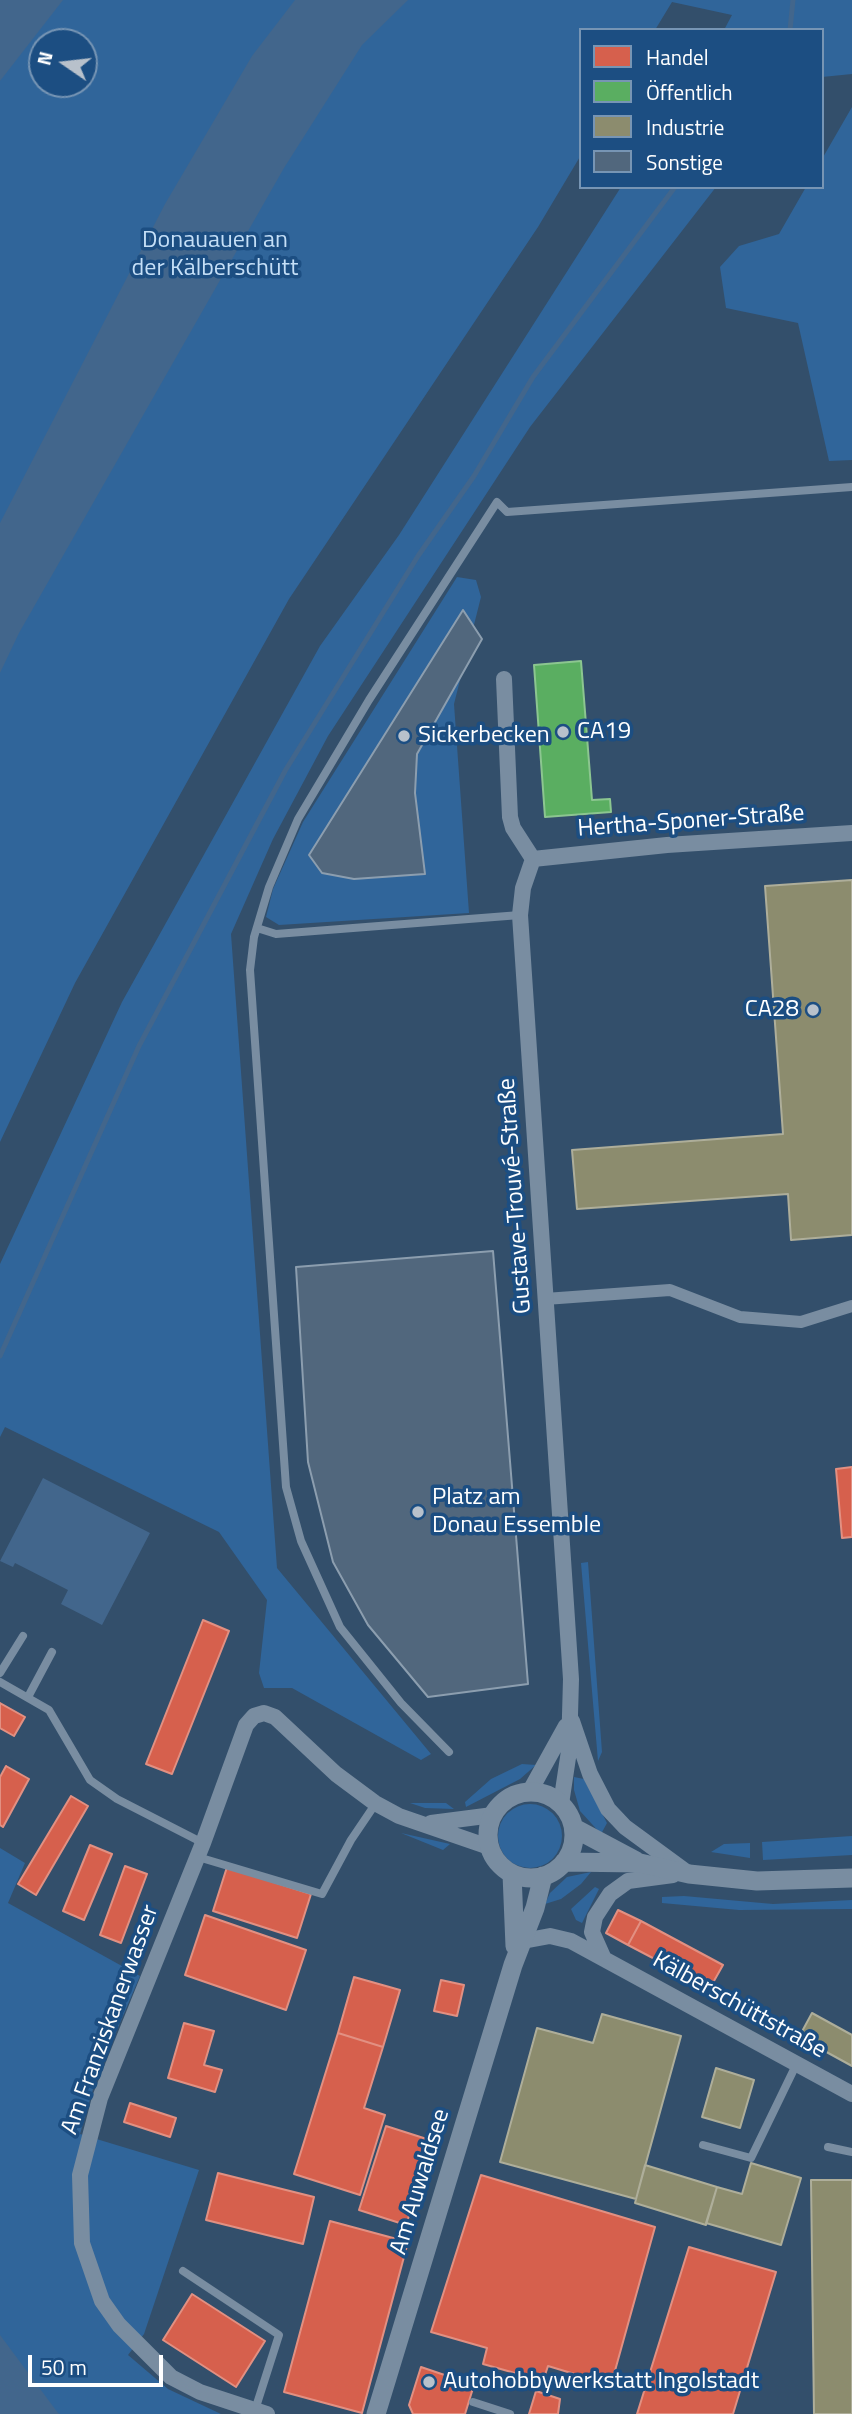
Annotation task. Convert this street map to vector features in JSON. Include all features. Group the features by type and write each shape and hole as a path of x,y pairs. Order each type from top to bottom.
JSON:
{"street":[{"path":"504,679 510,817 513,828 533,859"},
{"name":"Hertha-Sponer-Straße","path":"533,859 655,846 852,833"},
{"name":"Gustave-Trouvé-Straße","path":"533,859 523,888 520,915 571,1679 561,1804"},
{"path":"545,1299 670,1290 740,1317 801,1322 852,1306"},
{"name":"Am Franziskanerwasser","path":"261,2412 185,2385 158,2367 138,2348 102,2301 82,2243 80,2175 100,2098 200,1850 246,1725 254,1716 264,1713 275,1717 336,1774 376,1804"},
{"name":"Gustave-Trouvé-Straße","path":"530,1791 570,1717"},
{"name":"Gustave-Trouvé-Straße","path":"570,1717 590,1774 608,1809 645,1844 690,1874"},
{"path":"574,1828 571,1852 564,1862 543,1876 533,1878 512,1874 498,1863 489,1847 488,1836 493,1815 508,1798 530,1791 552,1797 561,1804 574,1828 640,1863"},
{"path":"376,1804 399,1816 489,1847"},
{"path":"425,1824 493,1815"},
{"path":"564,1862 640,1863 690,1874 757,1881 852,1878"},
{"name":"Am Auwaldsee","path":"512,1874 516,1929 513,1965"},
{"path":"604,1959 592,1932 596,1917 610,1894 619,1886 640,1877 690,1874"},
{"name":"Am Auwaldsee","path":"376,2414 513,1965 543,1876"},
{"name":"Kälberschüttstraße","path":"523,1941 556,1937 571,1941 852,2094"}],"lane":[{"path":"449,1752 401,1703 340,1627 301,1541 286,1487 250,970 257,928 270,887 298,820 369,700 497,502 507,512 852,487"},
{"path":"257,928 276,934 520,915"},
{"path":"0,1673 23,1636"},
{"path":"28,1697 52,1652"},
{"path":"0,1682 50,1710 90,1780 117,1799 200,1850 321,1894 351,1840 376,1804"},
{"path":"703,2145 751,2158 797,2063"},
{"path":"828,2147 852,2152"},
{"path":"183,2271 279,2335 261,2412"},
{"path":"473,2402 510,2414"}],"green space":[{"name":"Donauauen an der Kälberschütt","path":"0,0 852,0 852,74 824,77 824,28 725,28 732,15 672,2 656,28 579,28 579,158 538,227 289,599 75,983 0,1142"},
{"path":"852,107 852,460 829,461 798,323 726,308 720,267 739,246 779,234 805,189 824,189 824,156"},
{"path":"620,189 714,189 530,427 328,736 273,839 231,934 277,1568 431,1754 421,1760 292,1688 264,1688 259,1673 267,1600 219,1532 5,1427 0,1437 0,1264 122,1002 320,646 399,535"},
{"path":"457,577 476,580 481,597 454,704 469,913 279,925 266,917 273,889 303,822"},
{"path":"588,1562 602,1752 598,1761 581,1563"},
{"path":"522,1764 536,1765 520,1779 466,1807 465,1802 491,1779"},
{"path":"574,1777 584,1779 607,1823 601,1834 580,1811 574,1790"},
{"path":"410,1803 446,1803 454,1809 425,1808"},
{"path":"524,1804 536,1804 553,1813 560,1824 560,1848 553,1859 536,1868 524,1868 512,1863 503,1854 498,1842 498,1830 503,1818 512,1809"},
{"path":"401,1833 450,1844 443,1850"},
{"path":"852,1836 852,1855 763,1860 762,1842"},
{"path":"750,1843 750,1858 711,1852 724,1844"},
{"path":"0,1848 25,1863 8,1903 140,1976 96,2079 80,2134 199,2170 144,2334 128,2355 168,2389 221,2414 0,2414"},
{"path":"591,1872 581,1884 561,1899 545,1904 550,1893 567,1877"},
{"path":"595,1887 599,1889 582,1923 576,1920 571,1909"},
{"path":"684,1896 773,1904 852,1900 852,1909 739,1910 662,1903 662,1897"}],"shaded area":[{"path":"0,0 63,0 41,28 28,28 28,45 0,81"},
{"path":"295,0 408,0 362,45 284,168 19,633 0,673 0,523 165,204 252,56"},
{"path":"43,1478 150,1533 102,1625 61,1604 68,1590 15,1563 13,1567 0,1561"},
{"path":"0,2335 58,2413 60,2414 0,2414"}],"building: Handel":[{"path":"852,1467 852,1537 842,1538 836,1469"},
{"path":"203,1620 229,1631 172,1774 146,1764"},
{"path":"0,1703 25,1717 14,1736 0,1728"},
{"path":"6,1766 29,1779 3,1827 0,1825 0,1777"},
{"path":"71,1796 88,1806 36,1895 18,1884"},
{"path":"90,1845 112,1854 84,1920 63,1911"},
{"path":"125,1866 147,1874 121,1943 100,1935"},
{"path":"227,1867 311,1894 297,1938 213,1911"},
{"path":"618,1910 641,1921 628,1945 606,1933"},
{"path":"205,1915 306,1950 286,2010 185,1975"},
{"path":"641,1921 723,1965 710,1988 628,1945"},
{"path":"354,1977 400,1990 383,2047 338,2033"},
{"path":"441,1980 464,1985 457,2016 434,2011"},
{"path":"184,2023 214,2031 204,2065 222,2070 215,2092 168,2078"},
{"path":"338,2033 383,2047 364,2108 385,2115 360,2195 294,2174"},
{"path":"130,2103 176,2118 170,2137 124,2122"},
{"path":"386,2126 433,2141 406,2225 359,2210"},
{"path":"218,2173 314,2197 303,2244 206,2220"},
{"path":"481,2175 655,2227 611,2385 548,2366 543,2381 483,2364 487,2348 431,2332"},
{"path":"330,2221 408,2242 362,2413 284,2392"},
{"path":"689,2247 776,2272 733,2414 637,2414"},
{"path":"192,2294 265,2341 236,2387 163,2340"},
{"path":"421,2367 474,2385 465,2414 413,2414 409,2405"},
{"path":"536,2391 560,2399 558,2414 529,2414"}],"building: Öffentlich":[{"name":"CA19","path":"581,661 592,800 610,799 611,812 545,817 534,665"}],"building: Industrie":[{"name":"CA28","path":"852,880 852,1235 791,1240 788,1194 577,1209 572,1150 783,1134 765,886"},
{"path":"812,2013 852,2035 852,2066 799,2037"},
{"path":"602,2014 681,2036 636,2199 500,2162 537,2028 593,2043"},
{"path":"716,2068 754,2080 740,2128 702,2117"},
{"path":"751,2163 801,2178 781,2245 706,2223 717,2187 742,2194"},
{"path":"645,2165 717,2187 706,2225 635,2203"},
{"path":"811,2180 852,2180 852,2414 814,2414"}],"building: Sonstige":[{"name":"Sickerbecken","path":"463,610 482,639 417,754 415,793 425,874 354,879 322,873 309,855"},
{"name":"Platz am Donau Essemble","path":"493,1251 528,1684 428,1697 368,1625 333,1562 308,1462 296,1267"}],"waterway":[{"path":"790,28 793,0"},
{"path":"0,1356 139,1046 285,771 418,556 474,476 533,377 674,189"}],"place":[{"name":"CA19","path":"563,732"},
{"name":"Sickerbecken","path":"404,736"},
{"name":"CA28","path":"813,1010"},
{"name":"Platz am Donau Essemble","path":"418,1512"},
{"name":"Autohobbywerkstatt Ingolstadt","path":"429,2382"}]}
